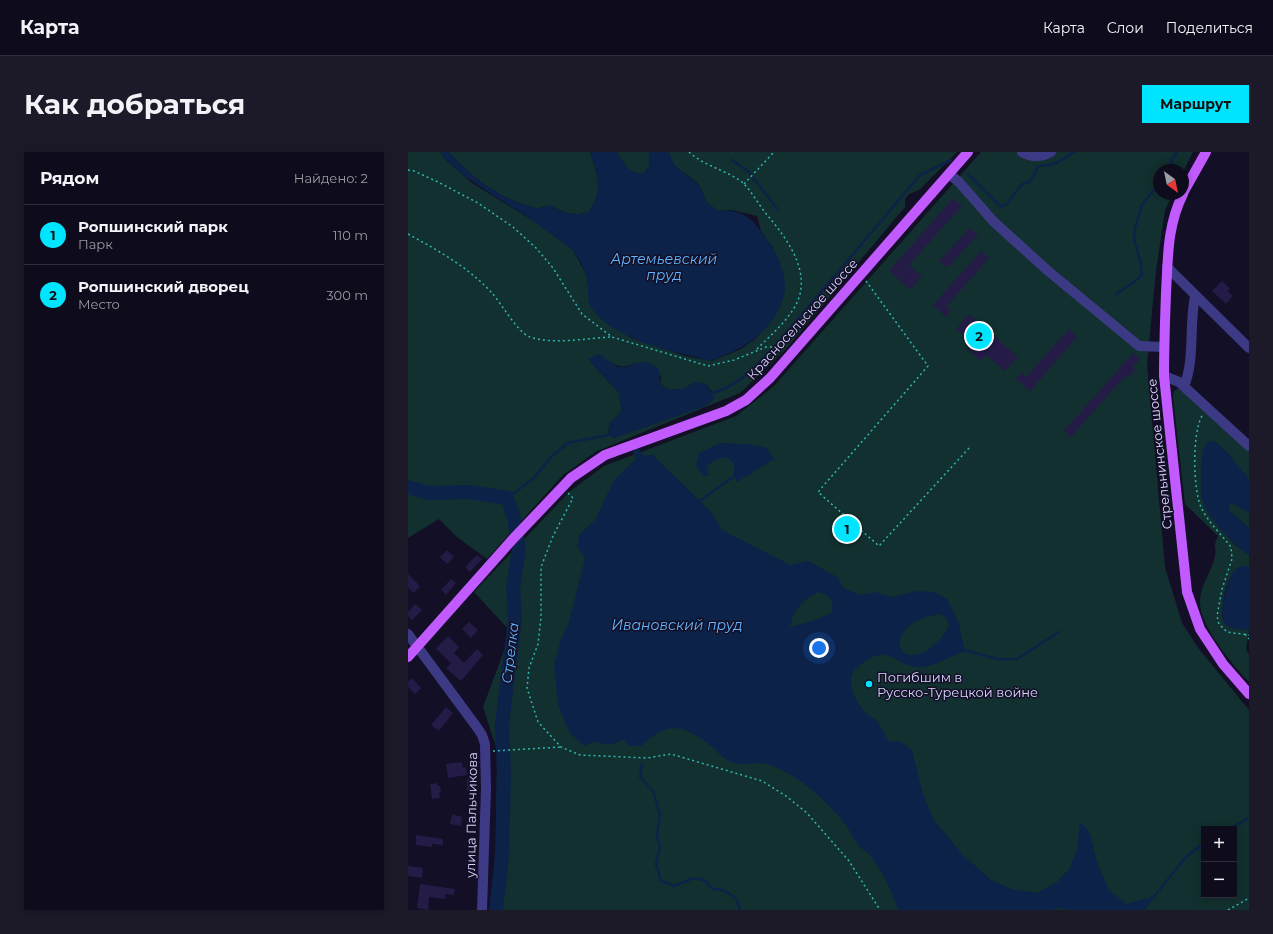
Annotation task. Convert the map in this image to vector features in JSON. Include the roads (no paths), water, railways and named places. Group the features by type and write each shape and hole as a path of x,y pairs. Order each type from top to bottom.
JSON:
{"main road":[{"name":"Красносельское шоссе","path":"408,657 417,645 512,540 571,478 605,454 726,411 746,400 770,378 968,152"},
{"name":"Стрельнинское шоссе","path":"1189,183 1206,152"},
{"name":"Стрельнинское шоссе","path":"1180,200 1174,212 1170,232 1167,267 1164,376 1187,592 1200,629 1224,664 1249,694"}],"street":[{"path":"1022,152 1030,156 1038,157 1051,152"},
{"path":"949,174 959,182 993,221 1041,265 1140,346 1164,347"},
{"path":"1167,267 1249,348"},
{"path":"1184,386 1189,375 1192,314 1196,296"},
{"path":"1164,376 1179,382 1184,386 1249,446"},
{"name":"улица Пальчикова","path":"408,634 476,726 482,735 485,744 486,789 482,910"}],"water":[{"name":"Артемьевский пруд","path":"440,152 449,152 477,179 488,187 512,200 536,208 551,206 570,214 578,214 589,212 597,196 597,175 590,152 617,152 631,171 635,173 644,173 649,166 650,152 669,152 671,159 680,171 698,184 709,204 718,211 733,211 749,218 767,240 775,252 785,280 783,298 779,309 773,320 755,338 735,351 710,361 666,350 623,334 600,318 590,305 586,275 578,258 571,249 553,235 466,177"},
{"path":"599,354 618,367 627,367 635,363 647,362 659,369 660,384 669,390 684,389 694,382 706,384 715,398 709,404 700,408 614,438 608,435 610,423 622,411 619,393 588,359"},
{"path":"1214,441 1226,451 1249,479 1249,513 1231,503 1228,506 1230,511 1249,528 1249,555 1224,533 1211,517 1204,505 1201,484 1202,456 1206,444"},
{"path":"720,443 748,444 767,448 774,459 737,482 734,476 734,464 727,457 715,460 707,466 708,476 703,476 696,465 699,453"},
{"name":"Ивановский пруд","path":"653,455 710,511 722,530 790,565 808,561 837,577 845,589 860,595 876,592 891,597 918,591 934,592 947,599 958,621 965,651 935,664 922,667 911,666 884,655 870,658 854,671 852,677 852,688 856,700 865,712 878,722 885,736 891,742 899,741 912,750 923,794 933,819 963,855 991,880 1012,889 1037,893 1057,882 1070,868 1077,849 1080,822 1089,831 1097,862 1108,889 1126,904 1155,896 1145,910 1072,910 1057,908 1053,910 898,910 884,877 871,856 859,846 846,825 831,807 792,775 770,765 731,762 705,741 678,728 661,731 641,746 629,746 624,739 617,743 610,744 603,744 595,741 584,746 569,732 558,705 554,666 560,642 569,622 585,558 577,547 579,535 595,520 614,480 639,456","holes":["818,592 826,595 832,601 831,613 812,621 790,627 796,610 803,602","940,614 946,618 949,624 945,633 938,641 921,654 911,655 903,652 900,645 901,636 908,627 920,619"]},
{"path":"1241,566 1249,566 1249,630 1236,629 1227,626 1223,619 1222,613 1228,583 1233,572"}],"waterway":[{"path":"968,174 1001,207 1007,204 1021,185 1030,181 1035,174 1037,167 1056,163 1074,152"},
{"path":"1172,164 1171,161 1177,152"},
{"path":"732,160 749,172 778,210"},
{"path":"776,345 920,175 951,160"},
{"path":"1117,294 1142,275 1134,238 1135,229 1142,205 1153,191"},
{"path":"711,393 719,391 743,377 751,371 770,351"},
{"path":"507,498 534,478 551,457 568,443 608,435"},
{"path":"697,503 734,476"},
{"name":"Стрелка","path":"408,487 427,493 469,492 507,498 514,518 519,549 513,587 515,619 502,724 504,772 502,855 496,910"},
{"path":"964,650 997,659 1017,659 1059,632"},
{"path":"642,764 640,777 653,791 660,814 657,836 660,847 656,864 661,881 675,886 693,878 704,880 713,889 723,890 736,898 740,910"},
{"path":"1234,826 1249,818"},
{"path":"1153,898 1185,858 1201,845"}],"place":[{"name":"Ропшинский дворец","path":"979,336"},
{"name":"Ропшинский парк","path":"847,529"},
{"name":"Погибшим в Русско-Турецкой войне","path":"869,684"}]}
